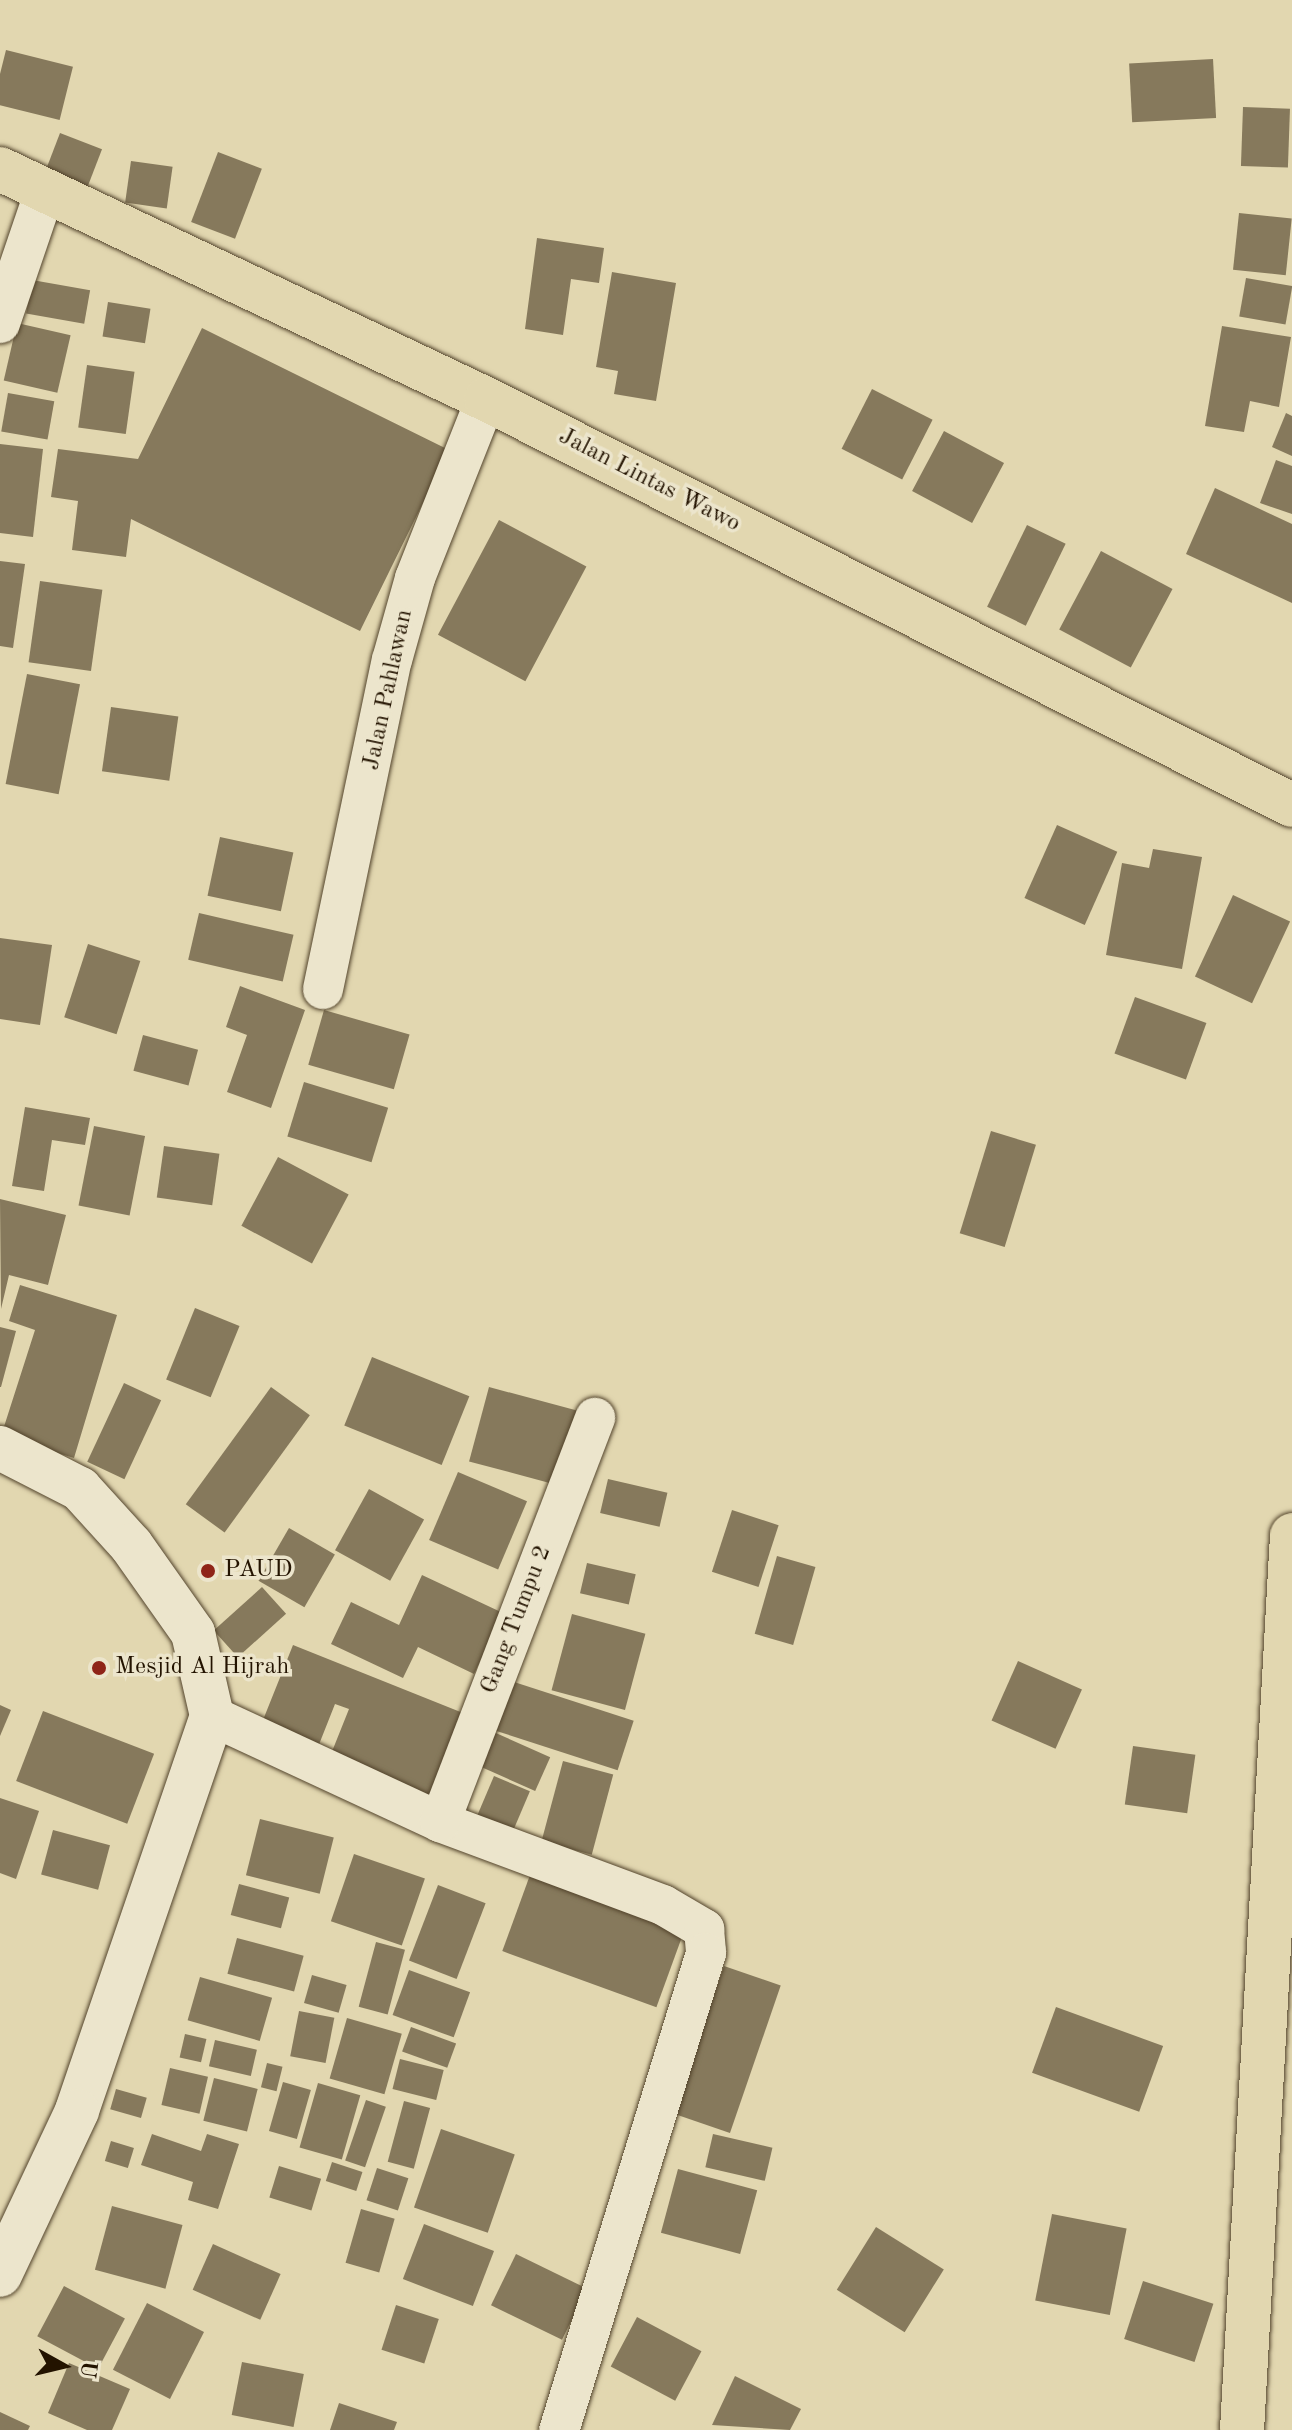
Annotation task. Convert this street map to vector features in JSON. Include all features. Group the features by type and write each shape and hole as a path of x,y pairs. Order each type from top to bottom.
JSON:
{"main road":[{"name":"Jalan Lintas Wawo","path":"0,169 486,399 1292,805"},
{"path":"1242,2430 1292,1535"}],"street":[{"path":"0,323 45,191"},
{"name":"Jalan Pahlawan","path":"323,989 392,660 415,578 486,399"},
{"name":"Gang Tumpu 2","path":"440,1822 595,1418"},
{"path":"0,1448 80,1489 131,1545 193,1633 212,1716 134,1960 77,2111 0,2275"},
{"path":"212,1716 440,1822 663,1905 696,1921 707,1940 559,2430"}],"building":[{"path":"6,50 73,67 60,120 0,105 0,74"},
{"path":"1213,59 1216,118 1132,122 1129,63"},
{"path":"1243,107 1290,109 1288,168 1241,166"},
{"path":"60,133 102,149 85,193 43,177"},
{"path":"218,152 262,169 235,239 191,222"},
{"path":"131,161 173,167 167,208 125,203"},
{"path":"1239,213 1292,219 1286,275 1233,270"},
{"path":"537,238 604,248 599,283 571,279 563,335 525,329"},
{"path":"612,272 676,283 656,401 614,394 618,371 596,367"},
{"path":"1246,278 1292,286 1286,325 1239,316"},
{"path":"32,280 90,290 84,324 26,313"},
{"path":"108,302 150,309 145,343 103,337"},
{"path":"17,323 71,335 57,393 4,380"},
{"path":"1222,326 1291,337 1279,407 1250,401 1244,432 1205,426"},
{"path":"202,328 449,450 360,631 131,519 126,557 72,550 78,501 51,497 58,449 138,459"},
{"path":"87,365 135,372 126,434 78,427"},
{"path":"872,389 933,420 902,480 842,449"},
{"path":"8,393 54,401 48,440 1,431"},
{"path":"1286,413 1292,416 1292,456 1272,447"},
{"path":"944,431 1004,463 972,523 912,491"},
{"path":"0,444 43,449 33,537 0,533"},
{"path":"1276,460 1292,466 1292,514 1260,503"},
{"path":"1215,488 1292,524 1292,603 1186,554"},
{"path":"499,520 586,566 525,681 438,635"},
{"path":"1027,525 1066,544 1026,626 987,607"},
{"path":"1101,551 1173,589 1131,668 1059,630"},
{"path":"0,561 25,564 13,648 0,646"},
{"path":"40,581 102,590 91,671 29,662"},
{"path":"27,674 80,684 59,794 6,784"},
{"path":"111,707 178,716 169,781 102,771"},
{"path":"1057,825 1117,852 1085,925 1024,898"},
{"path":"220,837 293,853 281,911 208,896"},
{"path":"1153,849 1202,857 1182,969 1106,955 1122,863 1149,868"},
{"path":"1233,895 1290,922 1252,1003 1195,977"},
{"path":"199,913 294,935 283,982 188,960"},
{"path":"0,938 52,945 40,1025 0,1019"},
{"path":"88,944 140,961 117,1034 64,1017"},
{"path":"240,986 305,1010 271,1108 227,1092 247,1035 226,1027"},
{"path":"1135,997 1206,1023 1186,1079 1114,1053"},
{"path":"324,1010 410,1035 394,1089 308,1065"},
{"path":"143,1035 198,1050 188,1085 133,1071"},
{"path":"304,1082 388,1108 371,1162 287,1137"},
{"path":"25,1107 90,1118 85,1145 52,1140 44,1191 12,1186"},
{"path":"94,1126 145,1136 130,1215 79,1206"},
{"path":"991,1131 1036,1145 1005,1247 960,1233"},
{"path":"164,1146 219,1154 212,1205 157,1197"},
{"path":"278,1157 349,1195 312,1263 241,1226"},
{"path":"0,1199 66,1215 48,1285 9,1275 1,1309"},
{"path":"20,1285 117,1315 74,1458 1,1436 35,1330 9,1321"},
{"path":"195,1308 240,1326 211,1397 166,1379"},
{"path":"0,1327 16,1331 1,1387 0,1387"},
{"path":"372,1357 469,1396 442,1465 344,1426"},
{"path":"124,1383 161,1400 124,1479 87,1462"},
{"path":"271,1387 310,1415 225,1533 186,1504"},
{"path":"489,1387 577,1411 557,1485 469,1461"},
{"path":"458,1472 527,1501 498,1569 429,1540"},
{"path":"608,1479 667,1493 660,1527 600,1513"},
{"path":"369,1489 424,1520 390,1581 335,1550"},
{"path":"732,1510 779,1525 759,1587 712,1572"},
{"path":"289,1528 335,1554 304,1607 258,1581"},
{"path":"777,1556 815,1567 793,1645 755,1634"},
{"path":"587,1563 636,1574 629,1604 580,1593"},
{"path":"422,1575 503,1613 474,1674 418,1647 403,1678 331,1644 351,1602 399,1625"},
{"path":"262,1587 286,1614 238,1657 214,1630"},
{"path":"572,1614 645,1634 625,1710 552,1690"},
{"path":"293,1645 473,1717 439,1802 329,1759 349,1709 335,1704 318,1747 261,1725"},
{"path":"1018,1661 1082,1689 1056,1749 992,1720"},
{"path":"511,1681 634,1721 618,1770 495,1730"},
{"path":"0,1705 11,1710 0,1736"},
{"path":"43,1711 154,1754 127,1824 16,1781"},
{"path":"489,1730 550,1757 535,1791 474,1764"},
{"path":"1133,1746 1195,1755 1187,1813 1125,1804"},
{"path":"563,1761 613,1774 592,1855 542,1841"},
{"path":"494,1776 530,1791 508,1844 472,1828"},
{"path":"0,1798 39,1811 16,1879 0,1873"},
{"path":"260,1819 334,1837 320,1894 246,1875"},
{"path":"53,1830 110,1845 98,1890 41,1874"},
{"path":"354,1854 425,1878 402,1946 331,1921"},
{"path":"530,1875 684,1931 656,2007 502,1951"},
{"path":"239,1884 289,1897 281,1928 231,1915"},
{"path":"438,1885 486,1903 457,1979 409,1961"},
{"path":"237,1938 304,1956 294,1992 227,1974"},
{"path":"376,1942 405,1950 388,2014 359,2007"},
{"path":"724,1966 781,1986 730,2133 673,2114"},
{"path":"409,1970 470,1992 454,2037 393,2015"},
{"path":"312,1975 347,1985 339,2013 304,2003"},
{"path":"200,1977 272,1998 260,2041 188,2020"},
{"path":"1056,2007 1163,2046 1139,2112 1032,2073"},
{"path":"299,2011 334,2018 326,2063 290,2056"},
{"path":"347,2018 402,2034 384,2094 330,2079"},
{"path":"411,2027 456,2043 447,2068 402,2051"},
{"path":"185,2034 206,2039 201,2062 180,2057"},
{"path":"215,2040 257,2050 251,2076 209,2066"},
{"path":"400,2059 444,2070 436,2100 393,2089"},
{"path":"267,2063 283,2067 276,2091 261,2087"},
{"path":"170,2068 208,2077 199,2114 161,2105"},
{"path":"214,2078 258,2089 247,2132 203,2121"},
{"path":"283,2082 311,2090 297,2139 269,2131"},
{"path":"318,2083 360,2095 342,2160 300,2147"},
{"path":"116,2089 147,2098 141,2118 110,2109"},
{"path":"366,2100 386,2107 365,2167 345,2161"},
{"path":"404,2101 430,2108 414,2169 388,2162"},
{"path":"441,2129 515,2154 488,2233 414,2207"},
{"path":"152,2134 201,2151 207,2134 239,2144 218,2209 188,2200 193,2182 141,2165"},
{"path":"713,2134 772,2148 765,2181 705,2167"},
{"path":"111,2141 134,2148 128,2168 105,2161"},
{"path":"332,2162 362,2172 356,2191 326,2181"},
{"path":"279,2166 321,2179 311,2210 269,2198"},
{"path":"377,2168 408,2178 398,2211 366,2200"},
{"path":"678,2169 757,2190 740,2254 661,2233"},
{"path":"112,2206 183,2225 165,2289 95,2270"},
{"path":"361,2209 395,2219 379,2272 346,2263"},
{"path":"1052,2214 1127,2229 1110,2315 1035,2300"},
{"path":"424,2224 494,2251 473,2306 403,2279"},
{"path":"876,2227 944,2269 905,2332 837,2290"},
{"path":"213,2244 281,2274 260,2320 193,2290"},
{"path":"516,2254 587,2289 562,2340 491,2305"},
{"path":"1143,2281 1213,2304 1195,2362 1124,2339"},
{"path":"64,2286 125,2318 98,2369 37,2336"},
{"path":"147,2303 204,2332 170,2399 113,2370"},
{"path":"396,2305 439,2319 424,2364 381,2350"},
{"path":"637,2317 701,2351 675,2401 611,2366"},
{"path":"242,2362 304,2374 294,2427 232,2415"},
{"path":"69,2363 130,2389 112,2430 87,2430 48,2413"},
{"path":"735,2376 801,2409 790,2430 712,2425"},
{"path":"339,2403 397,2422 394,2430 330,2430"},
{"path":"0,2412 30,2426 28,2430 0,2430"}],"place":[{"name":"PAUD","path":"208,1571"},
{"name":"Mesjid Al Hijrah","path":"99,1668"}]}
